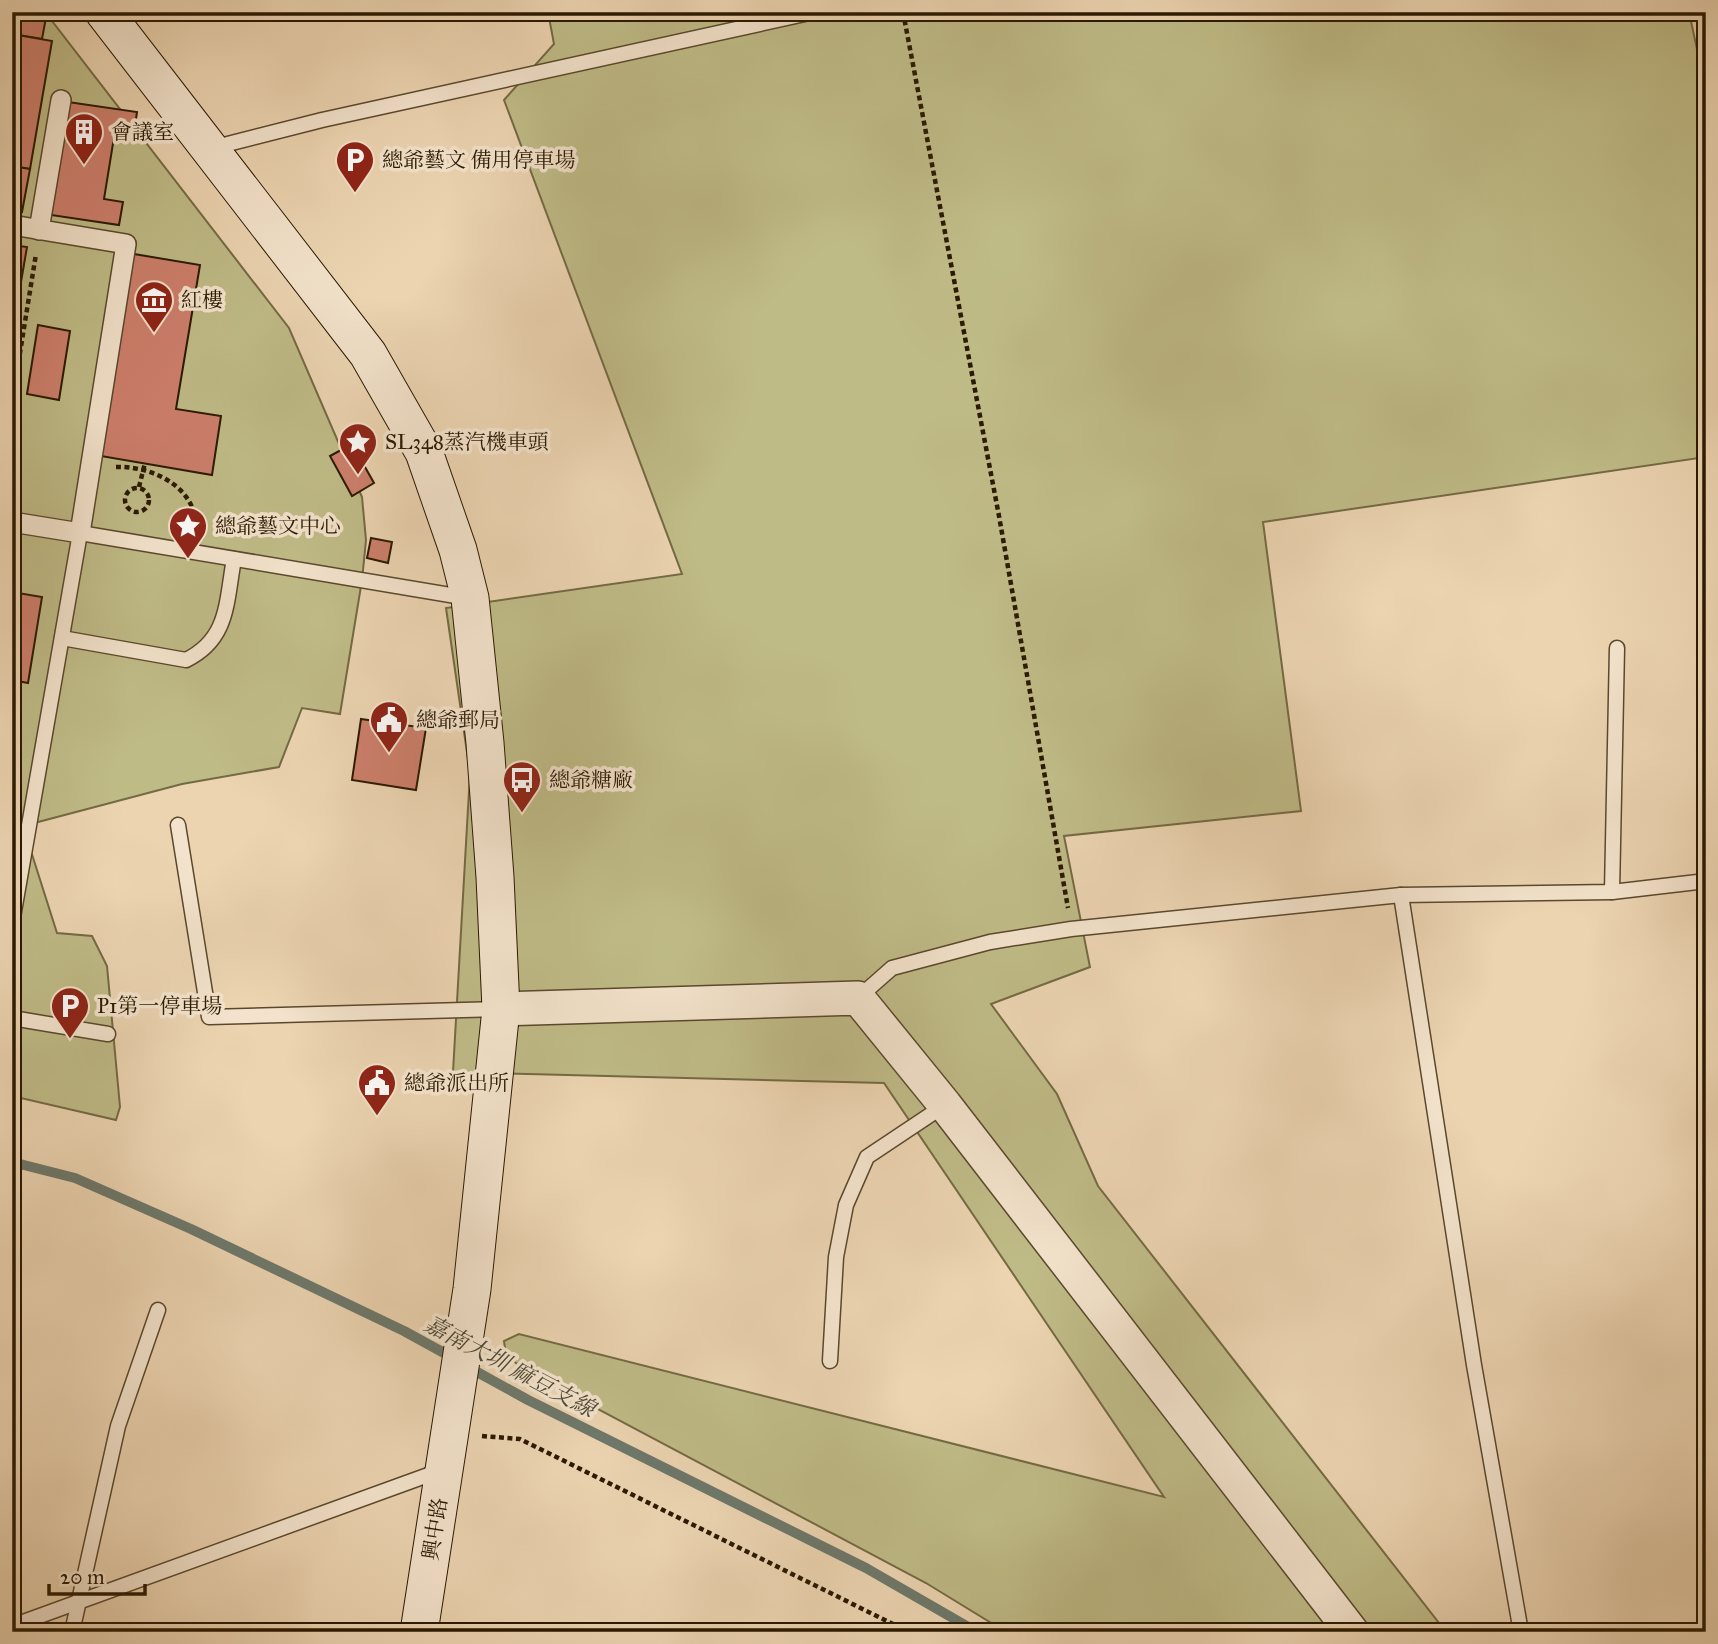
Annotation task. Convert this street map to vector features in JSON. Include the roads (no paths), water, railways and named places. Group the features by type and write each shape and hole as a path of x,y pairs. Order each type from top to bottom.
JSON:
{"main road":[{"name":"興中路","path":"104,12 368,354 424,452 458,550 470,598 492,837 500,1009 472,1289 419,1632"}],"street":[{"path":"39,230 61,100"},
{"path":"12,225 126,244 80,533 12,522"},
{"path":"500,1009 858,998 945,1105 1352,1632"}],"lane":[{"path":"211,148 322,120 814,12"},
{"path":"12,923 80,533 470,598"},
{"path":"62,638 186,660 199,654 221,628 234,559"},
{"path":"1612,892 1618,648"},
{"path":"178,825 209,1017 500,1009"},
{"path":"858,998 892,968 990,942 1071,929 1401,895 1612,892 1706,881"},
{"path":"1401,895 1474,1366 1521,1632"},
{"path":"12,1018 108,1034"},
{"path":"830,1361 836,1257 846,1205 867,1157 945,1105"},
{"path":"72,1632 118,1426 158,1310"},
{"path":"12,1626 78,1602 448,1443"}],"waterway":[{"name":"嘉南大圳 麻豆支線","path":"12,1162 75,1178 191,1229 404,1331 455,1359"},
{"name":"嘉南大圳 麻豆支線","path":"468,1367 528,1400 866,1568 977,1632"}],"place":[{"name":"會議室","path":"84,166"},
{"name":"總爺藝文 備用停車場","path":"355,194"},
{"name":"紅樓","path":"154,334"},
{"name":"SL348蒸汽機車頭","path":"358,476"},
{"name":"總爺藝文中心","path":"188,560"},
{"name":"總爺郵局","path":"389,754"},
{"name":"總爺糖廠","path":"522,814"},
{"name":"P1第一停車場","path":"70,1040"},
{"name":"總爺派出所","path":"377,1117"}]}
